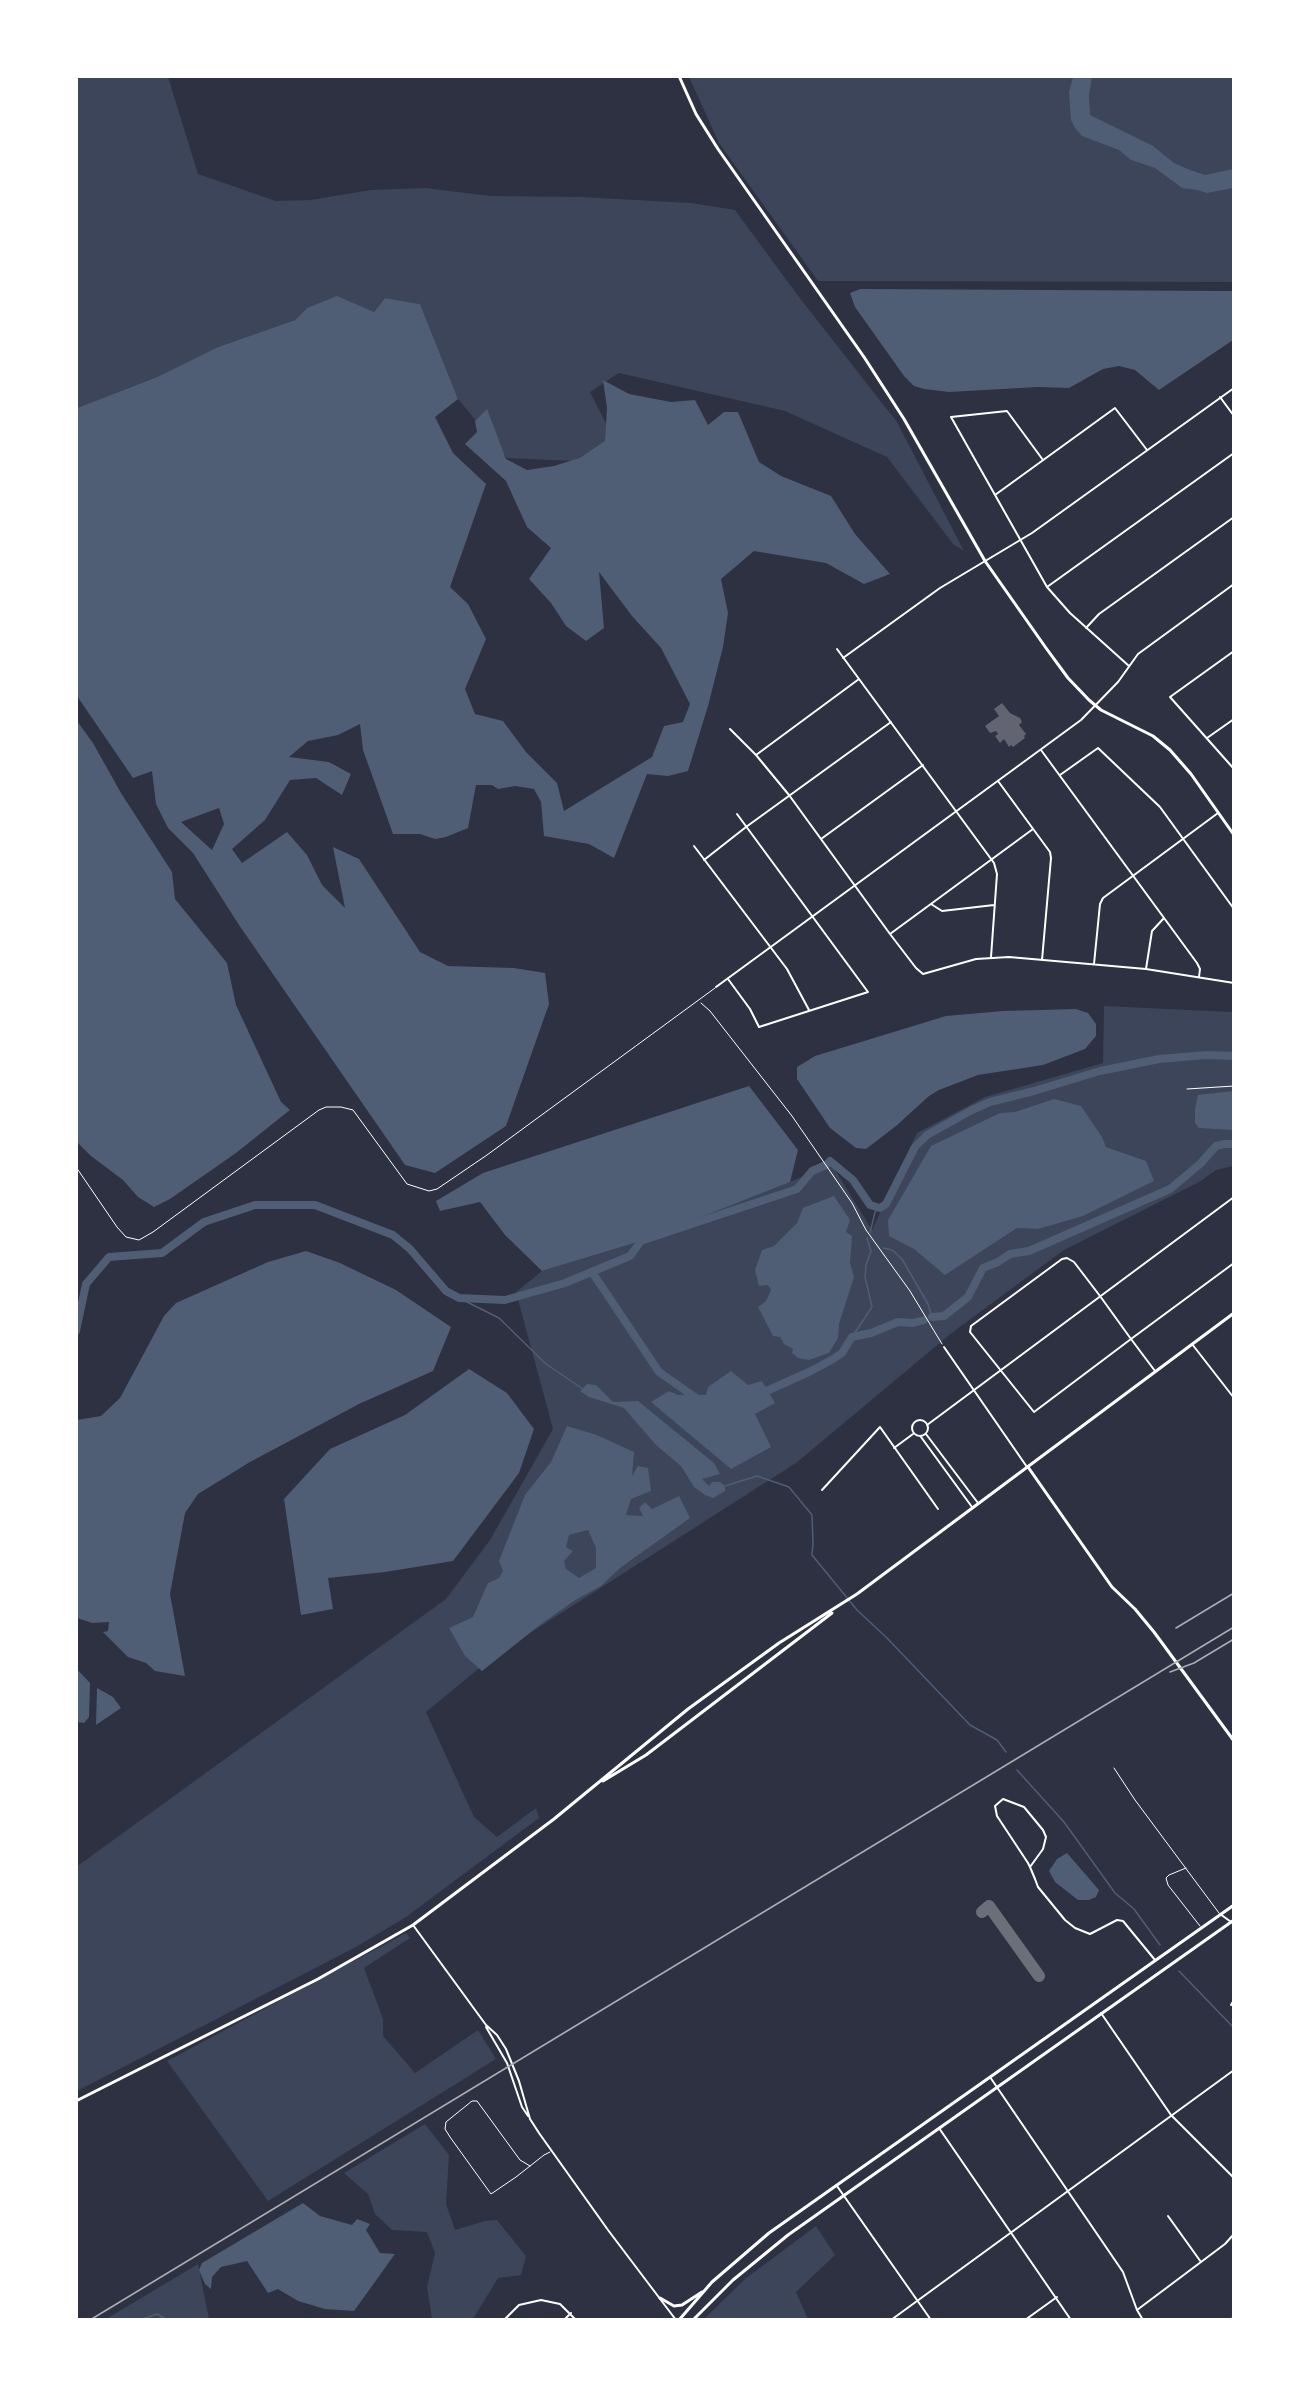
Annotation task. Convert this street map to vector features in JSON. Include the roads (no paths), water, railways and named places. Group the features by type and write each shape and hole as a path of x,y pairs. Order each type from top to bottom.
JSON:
{"main road":[{"path":"679,76 691,104 718,149 864,357 894,403 986,561 1068,678 1079,692 1096,706 1143,731 1170,750 1191,774 1233,835"},
{"path":"76,2101 318,1979 413,1925 593,1787 656,1733 702,1698 779,1643 857,1594 1233,1313"},
{"path":"1027,1467 1112,1587 1136,1610 1154,1632 1233,1741"},
{"path":"593,1787 646,1755 808,1633 836,1609"},
{"path":"660,2298 674,2306 682,2305 694,2298 757,2243 1233,1905"},
{"path":"693,2319 763,2254 996,2087 1233,1922"},
{"path":"677,2319 712,2282"}],"street":[{"path":"843,658 940,588 1020,541 1233,388"},
{"path":"1220,397 1233,416"},
{"path":"995,495 1115,408 1147,450"},
{"path":"1043,460 1007,411 951,417 1047,587 1086,628 1128,666"},
{"path":"1047,587 1233,453"},
{"path":"1086,628 1099,614 1233,517"},
{"path":"716,987 1081,720 1118,682 1128,666 1148,646 1233,584"},
{"path":"837,649 992,860 997,874 991,957"},
{"path":"1233,651 1170,697 1233,769"},
{"path":"756,755 859,679"},
{"path":"1207,738 1233,718"},
{"path":"704,860 746,826 891,722"},
{"path":"730,729 756,755 789,795 890,934 923,974 991,957 1146,969 1233,982"},
{"path":"1060,776 1098,748 1149,795 1184,839 1233,909"},
{"path":"1041,750 1197,963 1200,969 1199,977"},
{"path":"821,839 922,765"},
{"path":"998,781 1050,852 1042,960"},
{"path":"1094,964 1100,901 1218,813"},
{"path":"728,979 750,1009 759,1028 868,992 737,814"},
{"path":"890,934 1033,829"},
{"path":"694,846 793,978 810,1011"},
{"path":"931,904 942,911 994,905"},
{"path":"1146,969 1152,931 1164,918"},
{"path":"978,1503 926,1434 927,1425 1233,1197"},
{"path":"1155,1371 1131,1339 1100,1296 1074,1262 1067,1258 1062,1259 971,1326 970,1332 1034,1412 1131,1339 1233,1263"},
{"path":"1192,1344 1233,1398"},
{"path":"944,1347 1027,1467"},
{"path":"913,1434 911,1428 914,1422 920,1420 927,1425"},
{"path":"822,1490 880,1427 893,1449 938,1509"},
{"path":"913,1434 921,1437 972,1508"},
{"path":"893,1449 913,1434"},
{"path":"921,1437 926,1434"},
{"path":"1030,1867 1043,1850 1046,1838 1043,1830 1020,1803 1007,1799 998,1801 995,1806 997,1816 1030,1867 1038,1887 1069,1924 1090,1934 1117,1920 1123,1921 1155,1960"},
{"path":"1220,1914 1233,1922"},
{"path":"413,1925 486,2025 507,2063 522,2107 551,2151 677,2319"},
{"path":"1231,2005 1233,2000"},
{"path":"1101,2013 1171,2115 1233,2178"},
{"path":"486,2025 496,2035 510,2057 530,2119"},
{"path":"891,2319 1233,2070"},
{"path":"990,2077 1123,2272 1137,2310 1143,2319"},
{"path":"939,2128 1071,2319"},
{"path":"837,2186 931,2319"},
{"path":"1168,2216 1201,2262"},
{"path":"1137,2310 1225,2244 1233,2234"},
{"path":"1025,2319 1057,2297"},
{"path":"504,2319 519,2304 535,2300 554,2301 576,2319"},
{"path":"564,2319 571,2313"}],"lane":[{"path":"76,1167 117,1227 126,1237 139,1240 319,1110 326,1107 341,1107 353,1110 407,1184 429,1191 437,1189 716,987"},
{"path":"1114,1768 1135,1800 1220,1914"},
{"path":"1186,1868 1166,1878 1168,1886 1201,1928"},
{"path":"530,2166 520,2160 483,2112 481,2105 474,2100 447,2120 445,2127 450,2137 492,2194 551,2151"}],"waterway":[{"path":"76,1331 86,1284 109,1257 162,1253 204,1222 255,1205 315,1205 393,1235 410,1249 446,1291 459,1298 505,1300 565,1283 630,1256 641,1241 797,1189 812,1171 830,1161 853,1180 870,1205 880,1208 886,1204 915,1147 927,1135 990,1102 1100,1071 1159,1059 1206,1055 1234,1056"},
{"path":"932,1317 944,1316 968,1297 983,1268 1010,1254 1029,1251 1170,1189 1200,1164 1216,1146 1234,1144"},
{"path":"870,1233 875,1212 880,1208"},
{"path":"852,1337 872,1307 865,1277 871,1251 867,1238"},
{"path":"883,1248 892,1250 902,1259 928,1304 932,1317"},
{"path":"592,1272 659,1372 699,1400"},
{"path":"459,1298 499,1318 546,1364 583,1389"},
{"path":"760,1394 833,1359 842,1353 852,1337 871,1333 898,1322 913,1323 924,1320"},
{"path":"725,1486 757,1476 789,1487 812,1515 812,1555 857,1610 970,1725 997,1740 1006,1752"},
{"path":"1017,1770 1064,1822 1115,1893 1134,1909 1160,1945"},
{"path":"1179,1971 1234,2028"},
{"path":"140,2320 157,2314 167,2320"}],"railway":[{"path":"1176,1628 1234,1593"},
{"path":"90,2320 1234,1627"},
{"path":"1170,1672 1194,1663 1234,1639"}]}
